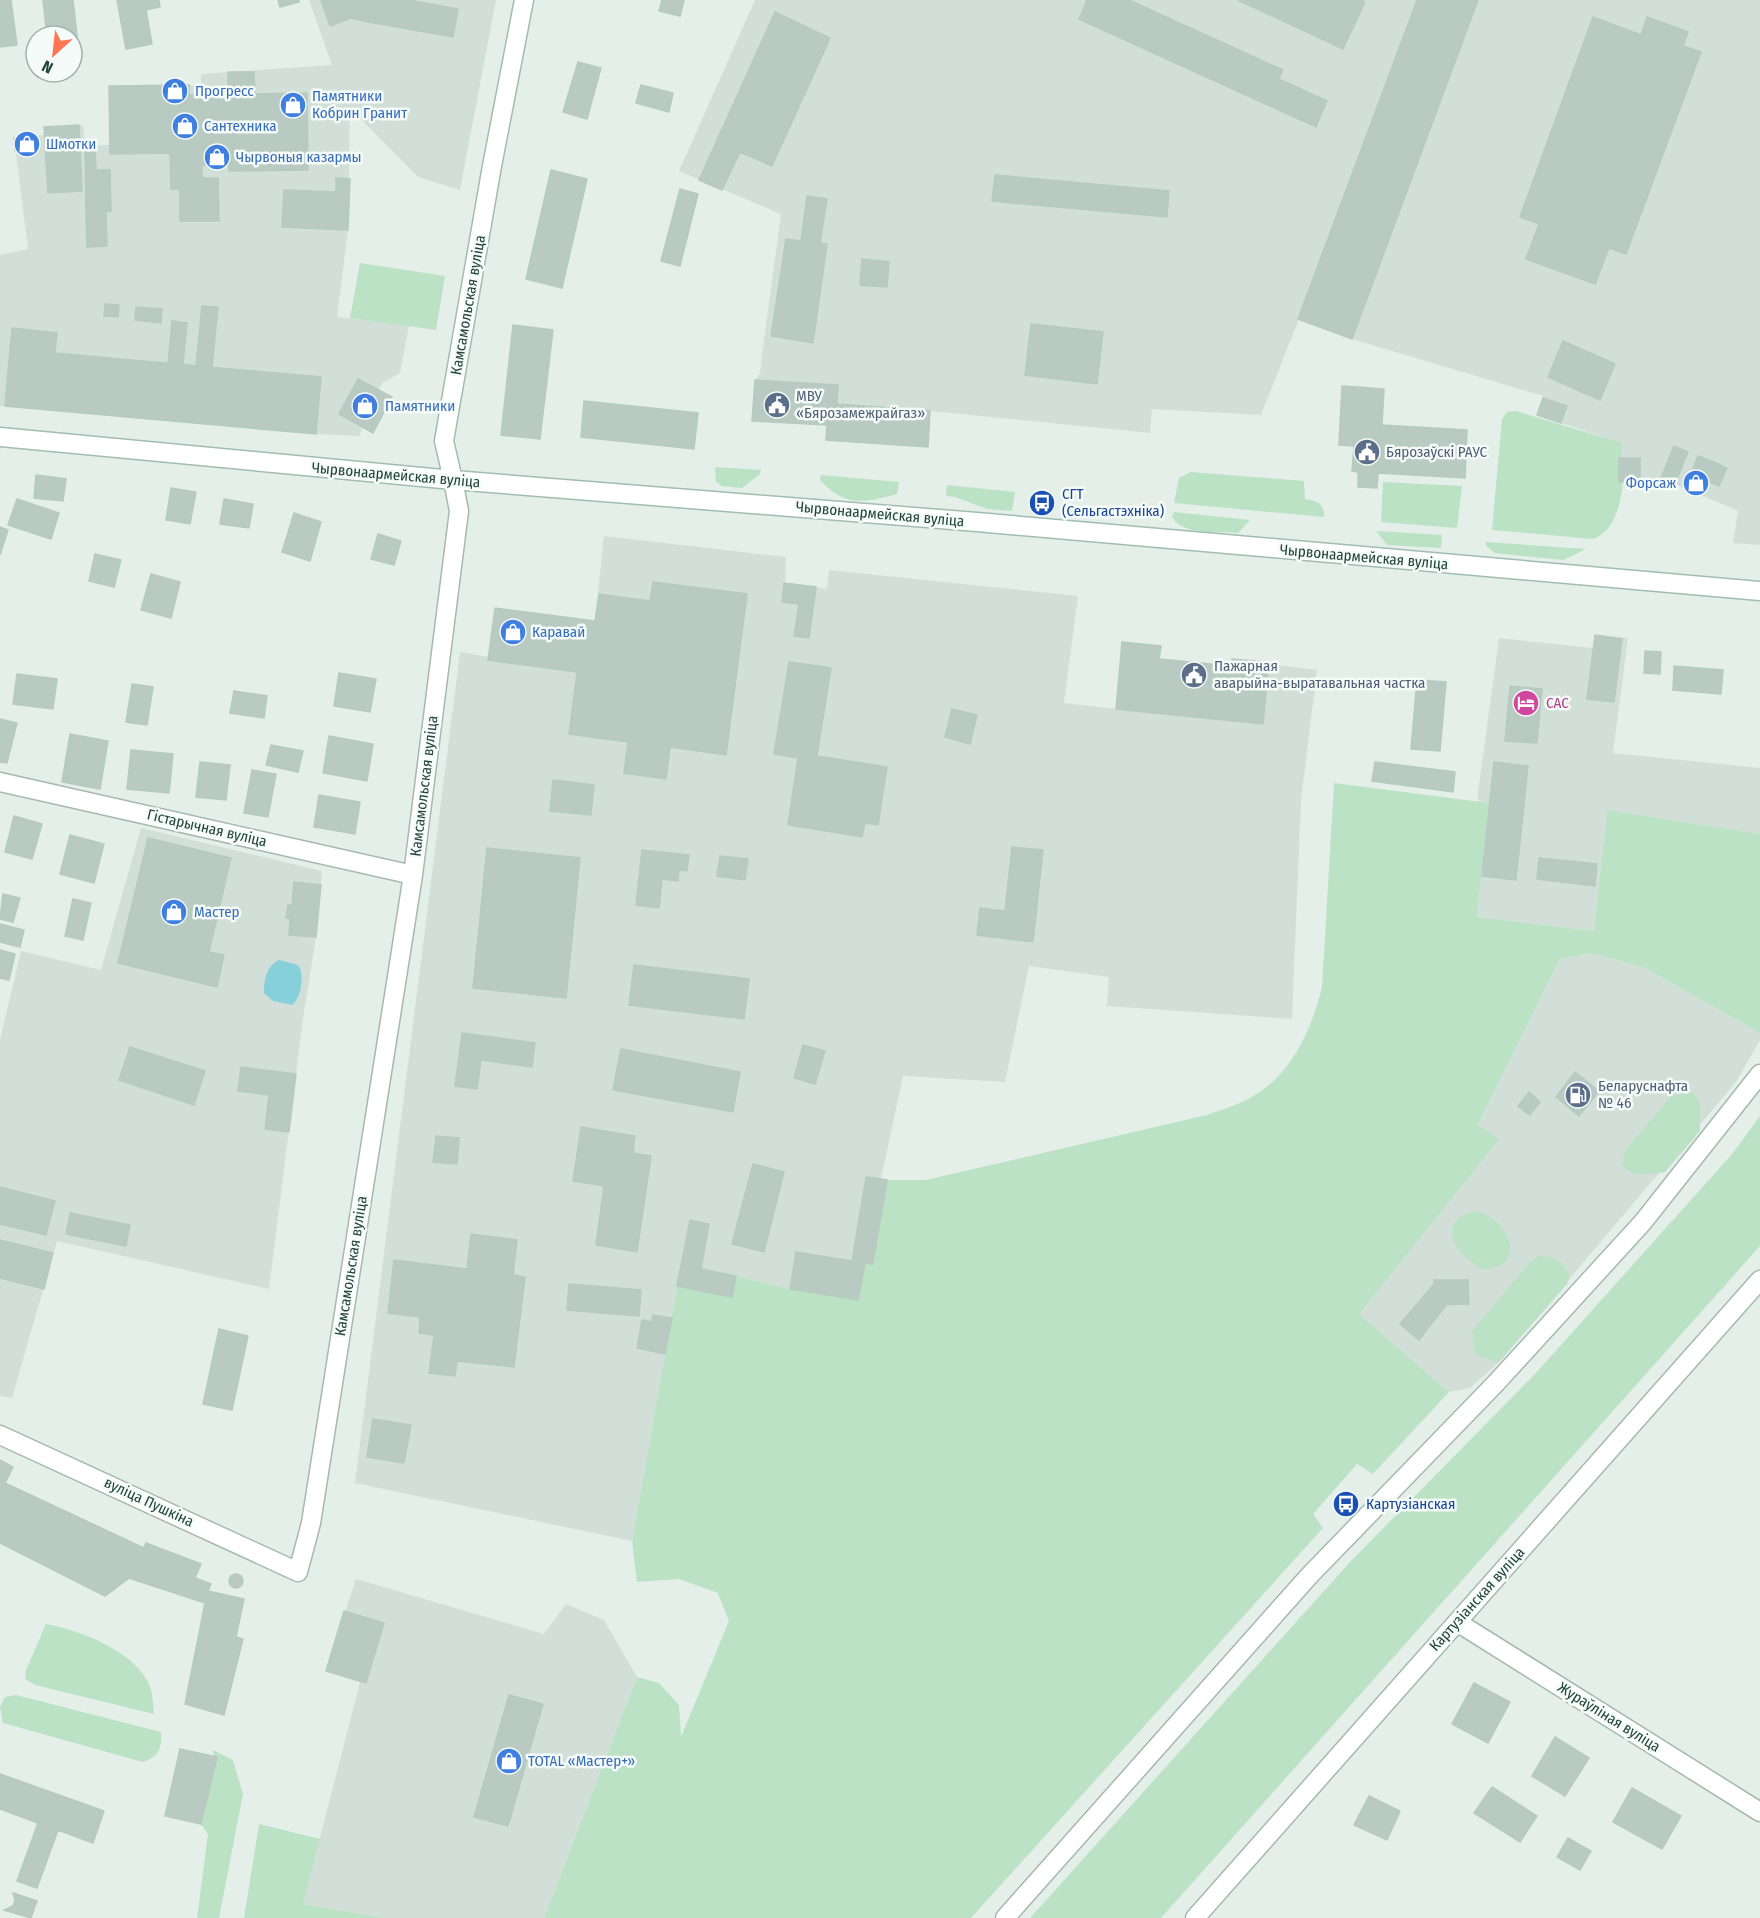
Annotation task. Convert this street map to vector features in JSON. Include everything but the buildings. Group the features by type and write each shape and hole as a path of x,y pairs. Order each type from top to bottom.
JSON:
{"street":[{"name":"Камсамольская вуліца","path":"298,1572 310,1524 413,875 459,511 444,441 492,166 524,0"},
{"name":"Чырвонаармейская вуліца","path":"0,437 453,480 966,521 1760,591"},
{"name":"Гістарычная вуліца","path":"0,782 413,875"},
{"path":"1005,1918 1309,1576 1488,1391 1643,1222 1760,1074"},
{"name":"Картузіанская вуліца","path":"1195,1918 1760,1280"},
{"name":"вуліца Пушкіна","path":"0,1435 35,1449 298,1572"},
{"name":"Жураўліная вуліца","path":"1457,1622 1760,1812"}],"shaded area":[{"path":"309,0 496,0 460,190 418,177 350,108 348,230 337,317 409,325 400,373 382,383 379,390 392,397 373,433 362,427 360,436 316,434 0,406 0,255 28,249 14,138 44,135 44,127 83,125 85,146 109,145 109,86 201,85 201,74 332,65"},
{"path":"755,0 1760,0 1760,545 1733,543 1738,511 1661,478 1640,481 1640,458 1619,458 1621,443 1537,415 1543,396 1352,339 1299,319 1261,415 1152,409 1150,433 930,411 928,447 826,440 827,425 752,421 755,380 760,373 781,214 679,171"},
{"path":"604,536 786,557 785,583 827,589 829,570 1078,596 1064,703 1116,709 1122,642 1161,646 1160,659 1231,666 1232,659 1317,670 1301,801 1292,1019 1107,1006 1109,977 1029,966 1005,1082 903,1076 881,1179 887,1180 873,1264 865,1263 858,1300 790,1289 736,1276 732,1297 677,1286 632,1541 355,1483 460,652 489,657 495,608 595,621"},
{"path":"1595,635 1628,638 1613,753 1760,768 1760,834 1607,810 1594,931 1477,917 1489,804 1477,800 1499,638 1593,648"},
{"path":"141,828 322,871 316,937 303,1018 269,1289 57,1241 12,1398 0,1396 0,1040 21,951 101,970"},
{"path":"1592,953 1645,968 1760,1033 1760,1040 1736,1082 1499,1362 1470,1388 1449,1392 1359,1314 1498,1139 1478,1126 1560,959"},
{"path":"356,1579 544,1634 566,1604 604,1620 637,1677 544,1918 384,1918 303,1904 360,1682 326,1671"}],"green space":[{"path":"360,263 445,276 436,330 350,318"},
{"path":"1516,411 1622,443 1619,481 1623,482 1621,498 1612,523 1601,535 1593,539 1492,530 1502,419 1507,412"},
{"path":"715,467 761,470 760,474 742,488 722,486 716,482"},
{"path":"1191,472 1304,481 1305,499 1319,504 1323,509 1324,517 1174,503 1179,478"},
{"path":"821,475 899,482 897,494 864,501 846,499 829,489 820,480"},
{"path":"1383,482 1462,486 1457,528 1381,522"},
{"path":"947,485 1015,492 1012,511 987,509 946,496"},
{"path":"1174,512 1250,520 1238,533 1192,530 1177,523 1172,517"},
{"path":"1376,531 1442,535 1441,548 1387,545"},
{"path":"1486,542 1586,549 1563,560 1495,553 1486,546"},
{"path":"1334,783 1489,803 1477,917 1594,931 1607,810 1760,834 1760,1033 1645,968 1592,953 1560,959 1478,1125 1499,1139 1359,1314 1449,1392 1373,1474 1357,1464 1313,1514 1323,1528 971,1918 544,1918 637,1677 659,1683 679,1705 681,1737 729,1621 718,1593 679,1579 637,1582 632,1541 677,1286 732,1296 736,1276 790,1289 858,1300 865,1263 874,1264 887,1180 926,1180 1207,1115 1245,1101 1265,1088 1288,1065 1297,1051 1312,1021 1322,988"},
{"path":"1692,1092 1700,1102 1700,1131 1665,1172 1642,1175 1631,1172 1622,1165 1624,1152 1672,1095"},
{"path":"1760,1116 1760,1246 1161,1918 1030,1918 1351,1561 1535,1374 1733,1153"},
{"path":"1474,1211 1487,1215 1497,1223 1510,1242 1510,1252 1506,1261 1497,1267 1482,1269 1464,1255 1453,1239 1454,1223"},
{"path":"1540,1256 1551,1257 1565,1267 1570,1277 1567,1284 1499,1362 1482,1358 1474,1352 1472,1331 1531,1261"},
{"path":"46,1624 90,1637 121,1653 133,1663 143,1674 150,1687 154,1714 35,1685 25,1679 26,1670"},
{"path":"16,1695 161,1732 160,1747 153,1757 143,1762 3,1723 0,1707 5,1697"},
{"path":"213,1750 233,1760 243,1794 219,1918 197,1918 208,1834 201,1824 215,1763"},
{"path":"259,1824 320,1839 303,1904 384,1918 244,1918"}],"water":[{"path":"279,960 298,965 300,969 302,980 300,992 292,1005 273,1001 264,993 267,974 271,966"}],"place":[{"name":"Прогресс","path":"175,91"},
{"name":"Памятники Кобрин Гранит","path":"293,105"},
{"name":"Сантехника","path":"185,126"},
{"name":"Шмотки","path":"27,144"},
{"name":"Чырвоныя казармы","path":"217,157"},
{"name":"МВУ «Бярозамежрайгаз»","path":"777,405"},
{"name":"Памятники","path":"365,406"},
{"name":"Бярозаўскі РАУС","path":"1367,452"},
{"name":"Форсаж","path":"1696,483"},
{"name":"СГТ (Сельгастэхніка)","path":"1042,503"},
{"name":"Каравай","path":"513,632"},
{"name":"Пажарная аварыйна-выратавальная частка","path":"1194,675"},
{"name":"САС","path":"1526,703"},
{"name":"Мастер","path":"174,912"},
{"name":"Беларуснафта № 46","path":"1578,1095"},
{"name":"Картузіанская","path":"1346,1504"},
{"name":"TOTAL «Мастер+»","path":"509,1761"}]}
